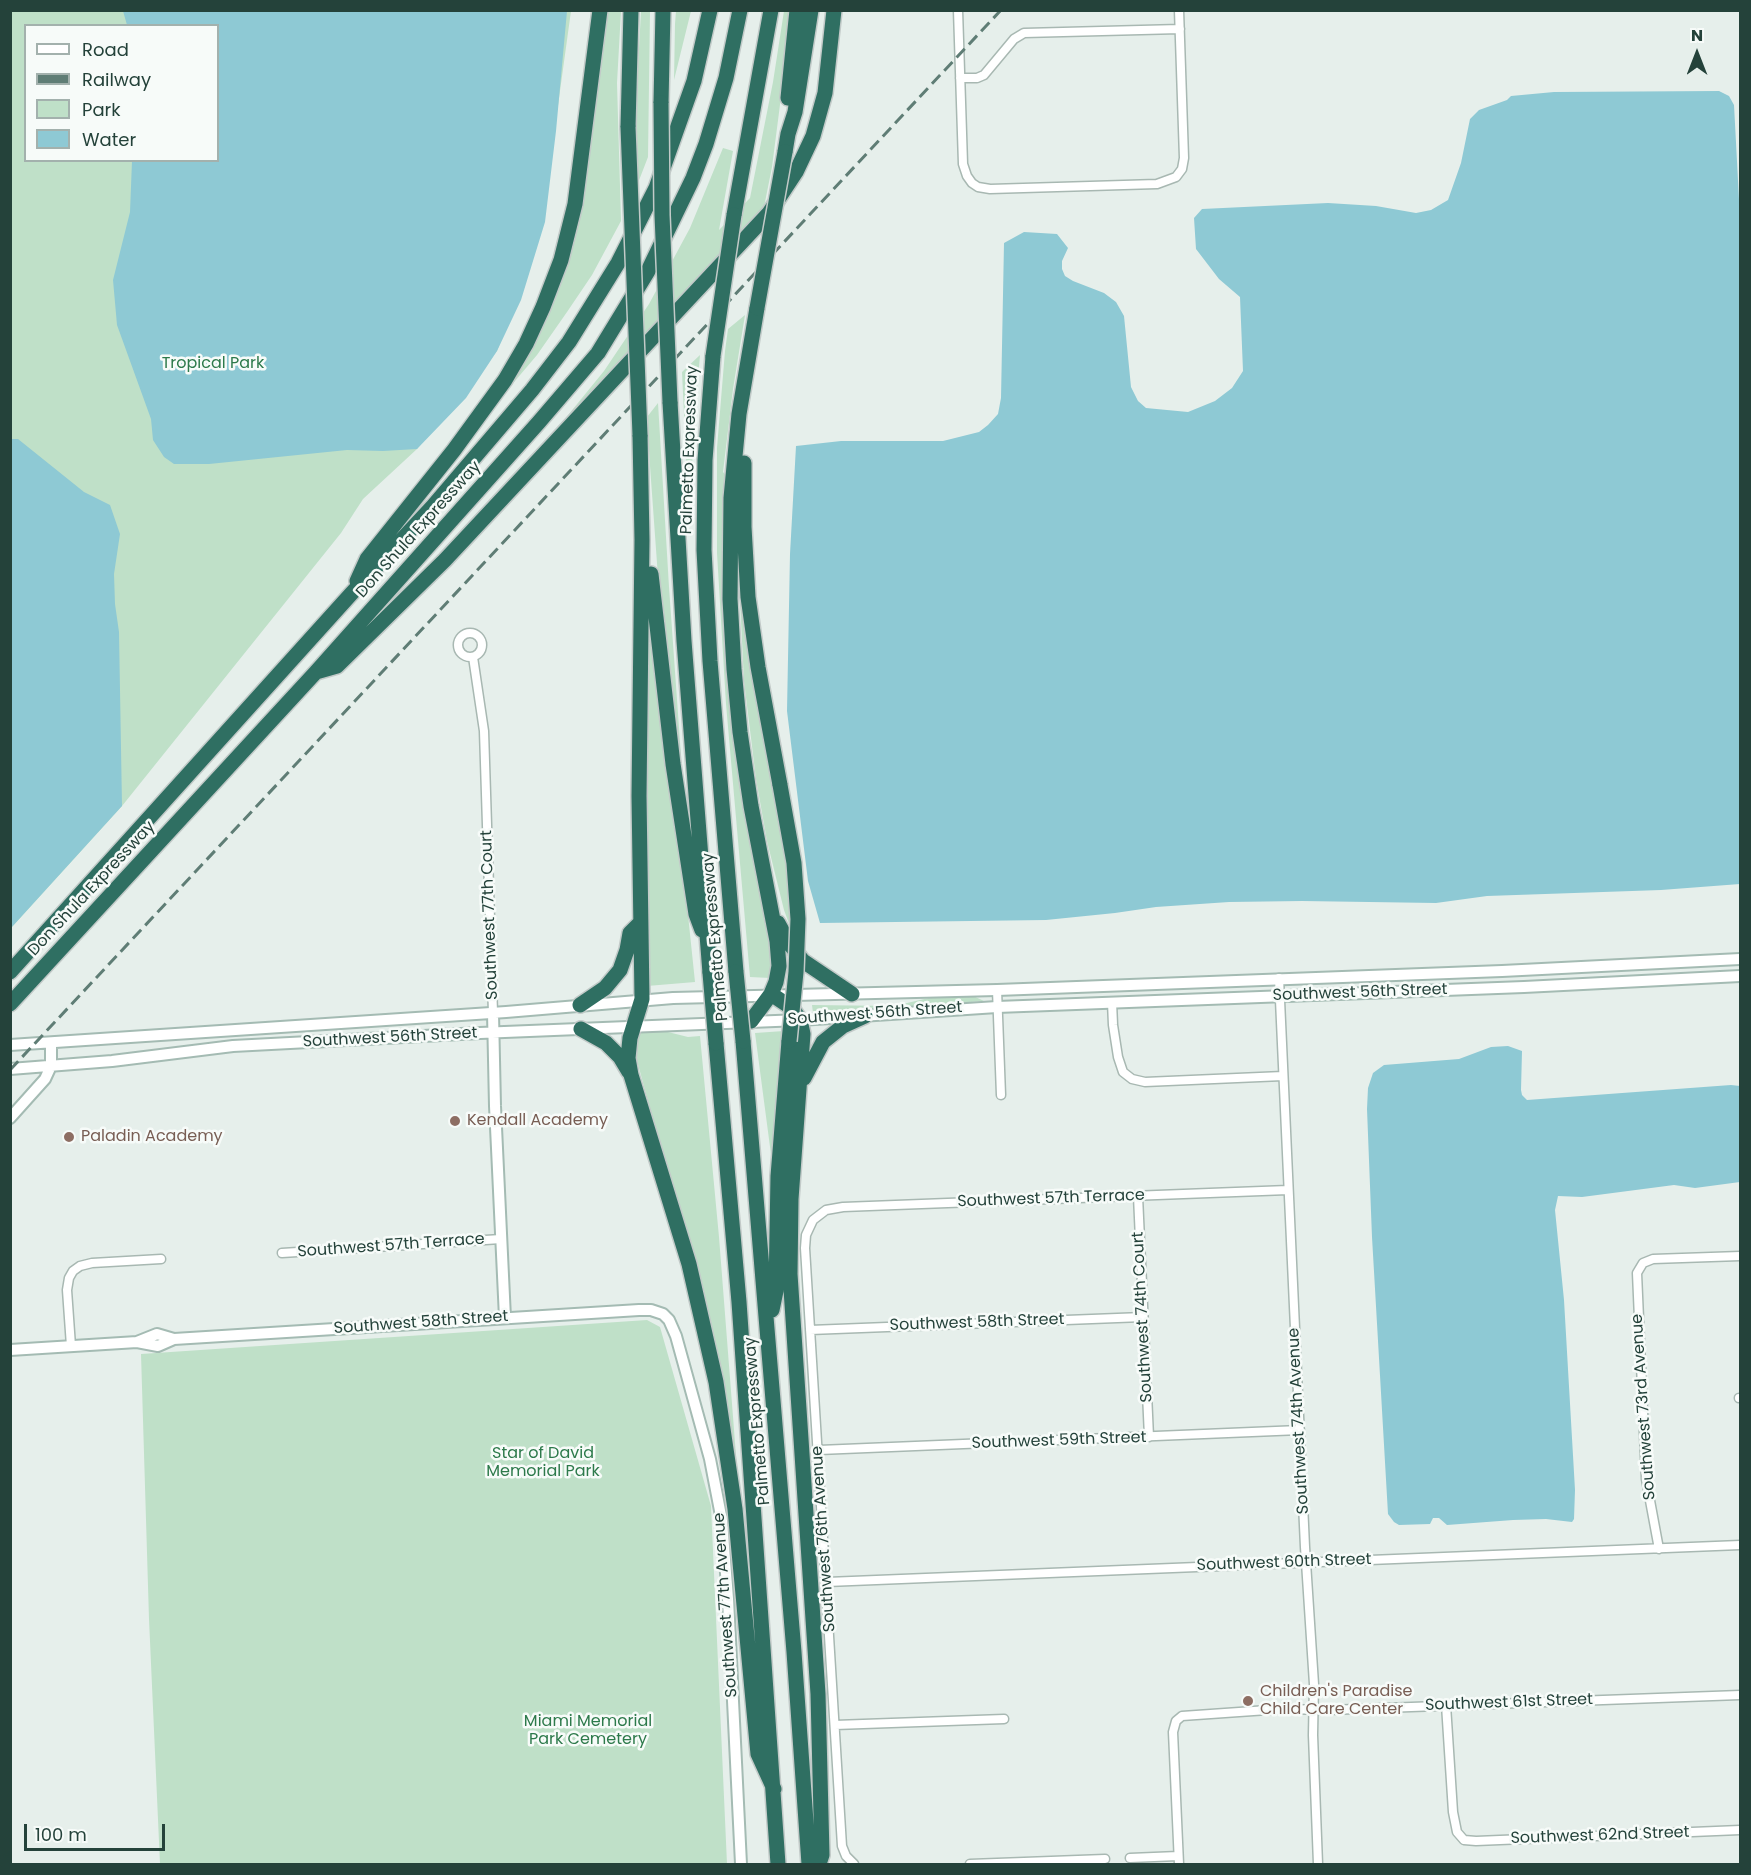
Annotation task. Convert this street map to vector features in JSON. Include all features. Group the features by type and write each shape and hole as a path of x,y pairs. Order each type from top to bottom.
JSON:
{"highway":[{"path":"351,594 368,559 454,450 505,380 543,308 561,260 575,204 600,10"},
{"path":"631,10 628,127 642,540 639,720 642,999 630,1038 631,1075 689,1264 714,1372 733,1491 759,1754 774,1789"},
{"name":"Palmetto Expressway","path":"663,10 662,215 684,641 739,1302 778,1864"},
{"name":"Don Shula Expressway","path":"10,972 433,506 532,390 569,342 618,263 656,188 694,81 710,10"},
{"name":"Don Shula Expressway","path":"10,1004 316,672 598,353 648,271 693,178 726,78 740,10"},
{"name":"Palmetto Expressway","path":"771,10 734,215 712,356 705,460 704,550 710,661 768,1328 809,1864"},
{"path":"788,134 787,112 797,10"},
{"path":"751,1021 771,994 779,966 778,949 743,754 732,634 731,498 739,414 788,134 795,112 811,10"},
{"path":"316,672 337,666 445,560 769,213 796,172 813,136 829,71 834,10"},
{"path":"744,385 746,416 743,503 747,582 758,667 794,863 798,919 796,972 778,1176 776,1291 768,1328"},
{"path":"642,540 650,570 668,729 696,914 708,944"},
{"path":"771,909 789,943 803,961 852,994"},
{"path":"580,1005 605,988 620,970 630,933 640,922"},
{"path":"771,994 792,1008 800,1020 803,1034 791,1199 790,1274 818,1694 822,1845 819,1864"},
{"path":"800,1083 823,1042 843,1026 865,1016"},
{"path":"581,1029 600,1038 613,1049 631,1075"}],"main road":[{"name":"Southwest 56th Street","path":"10,1045 493,1013 642,999 997,990 1740,959"},
{"name":"Southwest 56th Street","path":"10,1069 233,1046 493,1032 800,1020 997,1007 1740,976"},
{"path":"1111,985 1112,1002"},
{"name":"Southwest 77th Court","path":"493,1013 505,1318"},
{"path":"10,1118 42,1084 51,1066 51,1042"},
{"name":"Southwest 58th Street","path":"10,1350 137,1342 147,1336 157,1334 174,1339 644,1309 657,1311 666,1316"},
{"name":"Southwest 77th Avenue","path":"666,1316 676,1336 707,1448 722,1521 729,1599 741,1864"}],"street":[{"path":"958,10 962,159 965,172 972,183 978,187 990,189 1157,184 1169,181 1181,171 1184,153 1179,10"},
{"path":"960,78 977,78 984,75 1014,39 1024,33 1180,29"},
{"name":"Southwest 77th Court","path":"473,657 481,703 485,752 493,1013"},
{"name":"Southwest 74th Avenue","path":"1279,978 1314,1684 1318,1864"},
{"path":"997,990 1001,1095"},
{"path":"1112,1002 1120,1065 1125,1075 1137,1081 1283,1076"},
{"name":"Southwest 57th Terrace","path":"816,1216 826,1210 843,1207 1288,1190"},
{"name":"Southwest 74th Court","path":"1138,1196 1149,1437"},
{"name":"Southwest 76th Avenue","path":"816,1216 808,1229 805,1244 842,1846 853,1864"},
{"name":"Southwest 57th Terrace","path":"282,1253 501,1239"},
{"name":"Southwest 73rd Avenue","path":"1659,1549 1646,1479 1636,1280 1641,1266 1653,1259 1740,1256"},
{"path":"70,1346 67,1290 73,1271 80,1266 92,1263 161,1259"},
{"name":"Southwest 58th Street","path":"810,1330 1143,1317"},
{"name":"Southwest 59th Street","path":"819,1450 1300,1430"},
{"name":"Southwest 60th Street","path":"827,1582 1740,1545"},
{"name":"Southwest 61st Street","path":"1179,1860 1173,1732 1174,1723 1180,1717 1282,1708 1314,1709 1740,1695"},
{"name":"Southwest 62nd Street","path":"1446,1705 1453,1812 1456,1832 1461,1839 1476,1841 1740,1830"},
{"path":"835,1725 1004,1719"},
{"path":"1130,1858 1179,1860"},
{"path":"970,1864 1105,1859"}],"green space":[{"name":"Tropical Park","path":"11,11 571,11 540,236 497,351 417,449 363,499 341,533 122,806 11,928"},
{"path":"608,11 621,11 617,83 621,221 592,275 567,312 537,355 504,394 502,392 582,193"},
{"path":"641,11 650,11 648,157 638,183 636,104"},
{"path":"676,11 691,11 674,80 675,24"},
{"path":"784,11 789,11 786,58 772,167 763,212 533,458 604,371 649,304 690,228 723,148 733,151 719,230 750,198 773,82"},
{"path":"745,315 723,472 727,477 723,591 724,638 728,680 773,955 770,978 750,977 726,704 717,553 717,448 725,351 728,329"},
{"path":"700,355 693,438 691,499 688,499 682,372"},
{"path":"658,403 681,756 677,756 658,577 650,466 647,417"},
{"path":"739,581 742,581 786,855 791,929 767,841 756,779 744,681"},
{"path":"652,643 664,745 685,886 695,982 647,986 646,706 648,644"},
{"path":"971,995 984,1001 813,1013 812,1005 894,1006 933,997"},
{"path":"664,1031 688,1037 700,1036 737,1468 733,1468 682,1226 636,1057 636,1045 640,1033"},
{"path":"784,1031 772,1162 755,1033"},
{"path":"647,1320 660,1327 711,1506 727,1864 160,1864 149,1619 141,1354"}],"water":[{"path":"123,11 567,11 545,222 521,300 497,351 466,398 417,449 347,450 209,464 174,464 164,457 153,440 151,419 117,325 113,280 130,212 132,162 219,162 219,24 127,24"},
{"path":"1719,91 1729,96 1734,105 1740,218 1740,884 1661,890 1487,896 1436,903 1229,902 1156,907 1046,920 820,923 808,881 787,711 790,554 796,446 841,441 943,441 979,432 988,425 998,414 1001,398 1004,243 1024,232 1057,234 1068,248 1062,261 1065,276 1104,293 1116,302 1124,316 1131,387 1138,401 1146,408 1188,412 1215,401 1232,388 1243,371 1240,297 1219,279 1196,249 1194,218 1202,209 1328,203 1376,206 1416,213 1431,210 1448,200 1461,163 1470,119 1479,110 1507,100 1511,96 1554,92"},
{"path":"11,439 18,439 84,492 110,505 120,534 114,574 119,632 122,806 11,928"},
{"path":"1508,1046 1522,1051 1521,1090 1527,1100 1740,1086 1740,1182 1695,1188 1674,1185 1582,1197 1558,1196 1555,1210 1564,1300 1575,1490 1572,1522 1546,1519 1447,1525 1439,1518 1433,1518 1430,1524 1399,1525 1388,1514 1372,1237 1368,1088 1373,1073 1384,1065 1459,1059 1491,1047"}],"railway":[{"path":"10,1070 1001,10"}],"place":[{"name":"Kendall Academy","path":"455,1121"},
{"name":"Paladin Academy","path":"69,1137"},
{"name":"Children's Paradise Child Care Center","path":"1248,1701"}],"park label":[{"name":"Star of David Memorial Park","path":"543,1463"},
{"name":"Miami Memorial Park Cemetery","path":"588,1731"}]}
